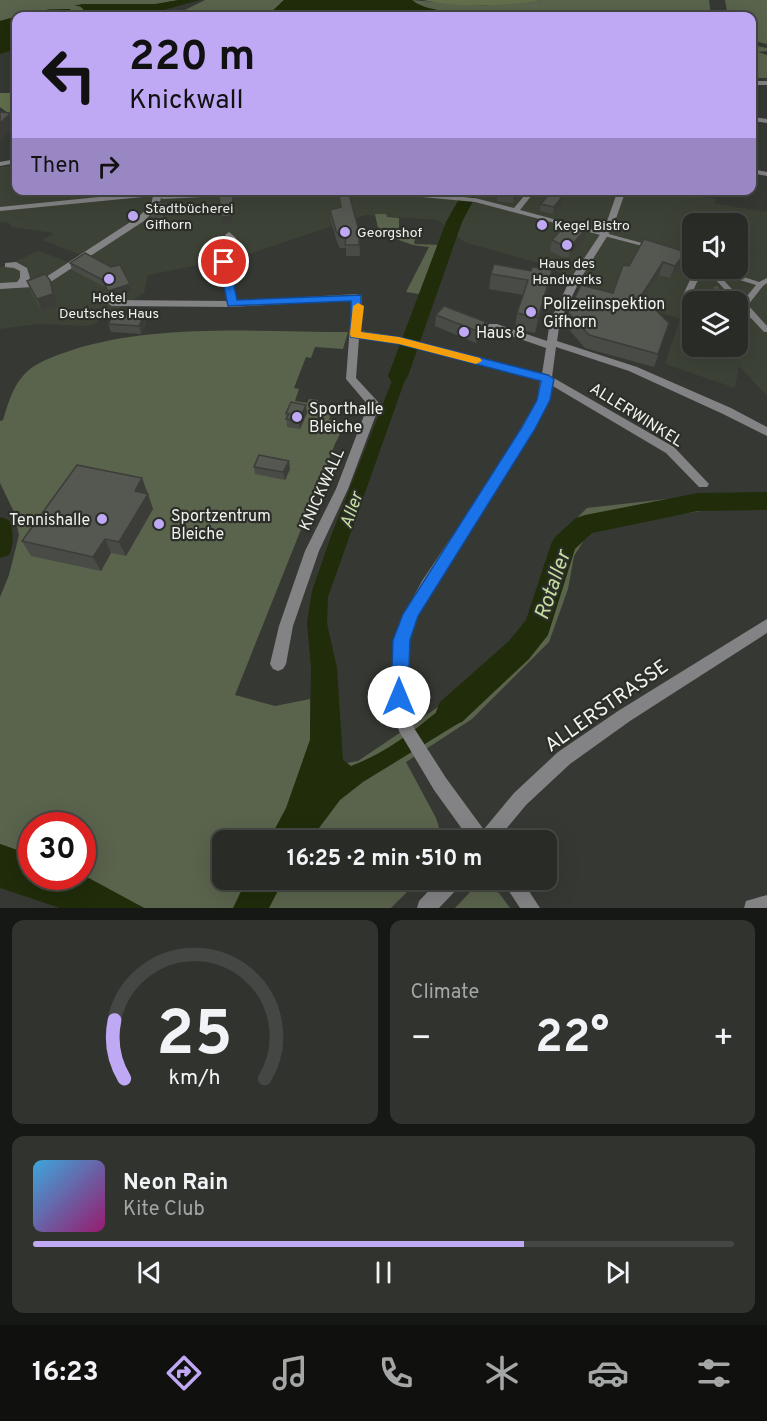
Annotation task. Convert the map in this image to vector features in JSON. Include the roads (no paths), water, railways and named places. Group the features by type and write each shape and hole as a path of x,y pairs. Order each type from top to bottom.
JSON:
{"street":[{"path":"0,209 131,195"},
{"path":"0,286 23,278 49,279 129,227 155,206 158,195"},
{"path":"161,195 163,197 185,195"},
{"path":"418,195 459,198 460,195"},
{"path":"468,195 475,196 475,200 653,247"},
{"path":"516,210 529,195"},
{"path":"474,830 418,751 407,731 399,697 402,640 411,614 528,429 543,400 555,321 611,224 620,195"},
{"path":"229,235 236,254 224,262 232,303"},
{"path":"664,250 682,256"},
{"path":"8,265 16,265 23,278"},
{"path":"748,278 763,282 748,300"},
{"path":"696,279 687,295 728,288"},
{"path":"719,279 731,291"},
{"name":"KNICKWALL","path":"112,303 232,303 357,297 351,379 374,404 373,411 342,489 312,551 286,626 278,664"},
{"path":"748,308 767,330"},
{"path":"748,316 753,315"},
{"path":"493,326 633,369 727,411 767,432"},
{"path":"355,334 399,340 548,379"},
{"name":"ALLERWINKEL","path":"548,379 670,450 703,484"},
{"name":"ALLERSTRASSE","path":"494,830 520,799 564,758 624,716 767,625"},
{"path":"426,908 443,890"},
{"path":"518,890 531,908"},
{"path":"753,908 767,904"}],"water":[{"path":"179,0 200,0 156,12 71,12 84,10 80,6 74,6 82,4 156,4"},
{"path":"284,0 412,0 424,6 453,12 271,12"},
{"path":"52,9 70,9 71,12 35,12"},
{"path":"559,11 598,12 532,12"},
{"path":"12,17 12,50 0,54 0,21"},
{"path":"406,345 416,349 328,597 327,623 337,668 343,760 351,766 397,742 426,721 466,686 483,700 459,723 363,782 340,800 318,830 274,830 286,808 310,740 311,667 307,623 312,591 331,536"},
{"path":"0,844 18,850 18,890 96,890 96,882 144,908 60,908 0,888"},
{"path":"242,890 278,890 269,908 233,908"}],"waterway":[{"name":"Aller","path":"398,376 454,222 469,195"},
{"name":"Rotaller","path":"451,712 519,650 538,626 564,544 585,525 698,502 767,501"},
{"path":"0,527 0,548"}],"tunnel":[{"path":"715,291 719,290"}],"place":[{"name":"Stadtbücherei Gifhorn","path":"133,216"},
{"name":"Kegel Bistro","path":"542,225"},
{"name":"Georgshof","path":"345,232"},
{"name":"Haus des Handwerks","path":"567,245"},
{"name":"Hotel Deutsches Haus","path":"109,279"},
{"name":"Polizeiinspektion Gifhorn","path":"531,312"},
{"name":"Haus 8","path":"464,332"},
{"name":"Sporthalle Bleiche","path":"297,417"},
{"name":"Tennishalle","path":"102,519"},
{"name":"Sportzentrum Bleiche","path":"159,524"}]}
